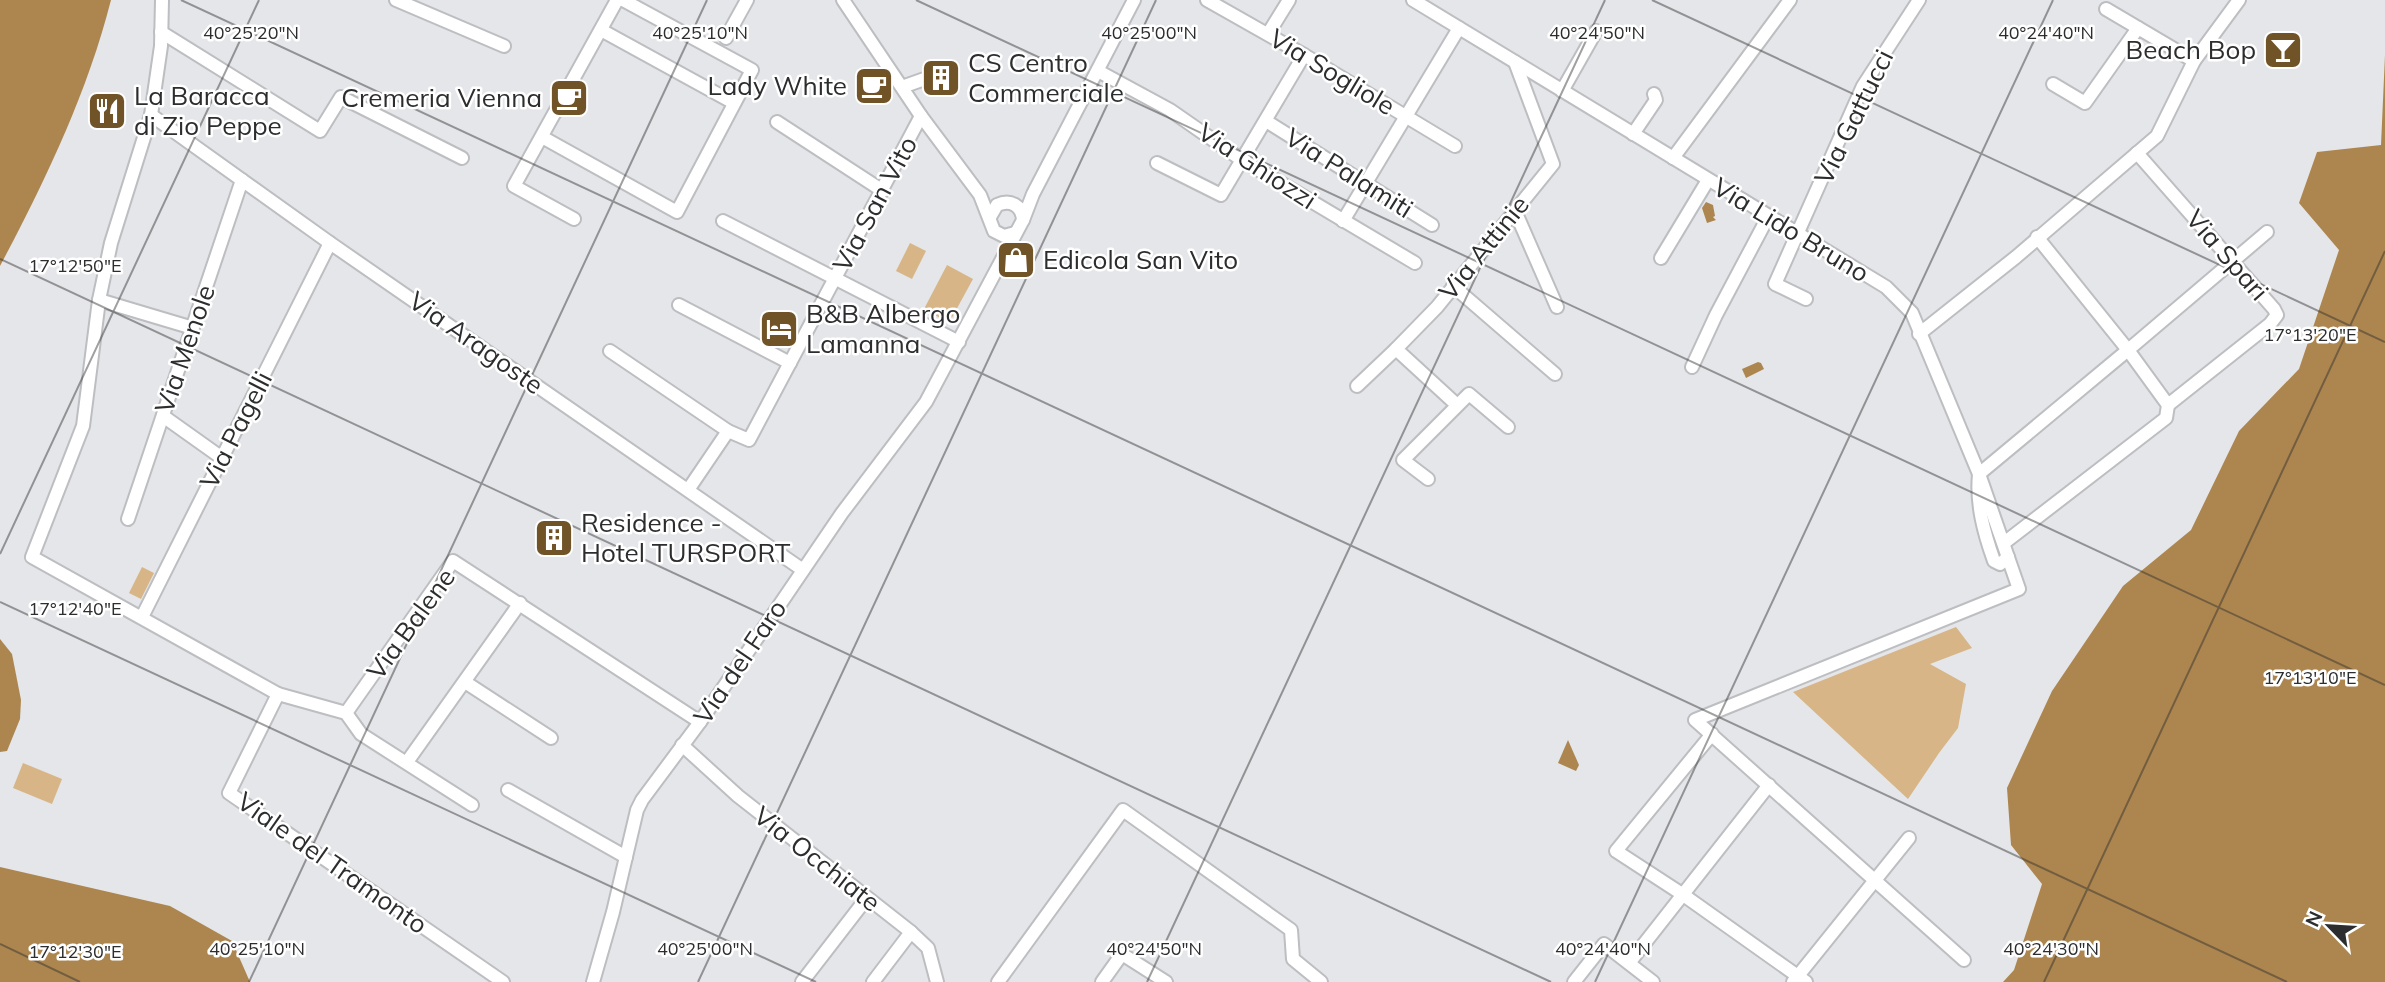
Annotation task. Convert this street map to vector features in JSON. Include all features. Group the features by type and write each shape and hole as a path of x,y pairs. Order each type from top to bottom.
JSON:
{"street":[{"path":"162,0 151,115 111,243 99,300 83,426 32,557 278,694 346,713 361,734 472,805"},
{"path":"396,0 504,46"},
{"path":"574,219 514,186 617,0"},
{"path":"542,137 677,212 752,70 623,0"},
{"path":"726,38 747,0"},
{"path":"843,0 921,116 980,195 991,226 999,234 1002,256"},
{"path":"999,234 1010,235 1019,230 1033,194 1134,0"},
{"name":"Via Sogliole","path":"1207,0 1455,146"},
{"path":"1268,34 1289,0"},
{"name":"Via Lido Bruno","path":"1413,0 1886,287 1912,313 1979,474 2019,589 1695,720 1712,734"},
{"path":"1673,158 1790,0"},
{"path":"1919,334 2157,136 2194,61 2239,0"},
{"name":"Via Gattucci","path":"1806,299 1775,284 1863,86 1916,1"},
{"path":"2106,9 2194,61"},
{"path":"1343,220 1459,28"},
{"path":"2053,84 2085,103 2138,28"},
{"path":"601,30 734,103"},
{"path":"1562,91 1596,31"},
{"path":"161,32 320,131 341,97 462,158"},
{"path":"1157,163 1221,195 1304,55"},
{"name":"Via Attinie","path":"1357,386 1396,349 1453,286 1553,164 1515,62"},
{"name":"Via Ghiozzi","path":"1098,71 1170,110 1242,160 1415,263"},
{"path":"902,87 930,77"},
{"path":"1633,134 1656,100 1654,94"},
{"name":"Via Aragoste","path":"151,115 330,243 803,570"},
{"name":"Via San Vito","path":"728,431 749,440 921,116"},
{"name":"Via Palamiti","path":"1266,121 1432,225"},
{"path":"777,122 883,191"},
{"name":"Via Spari","path":"2137,153 2233,260 2277,315 2275,320 2168,405"},
{"name":"Via Menole","path":"128,519 242,180"},
{"path":"1661,258 1708,180"},
{"path":"1016,205 1033,194"},
{"path":"980,195 999,204"},
{"path":"990,217 992,209 1007,202 1016,205 1023,220"},
{"path":"1515,211 1557,307"},
{"path":"1692,367 1768,217"},
{"path":"723,221 959,342"},
{"path":"2008,557 2000,564 1994,561 1989,549 1981,519 1979,474 2267,232"},
{"name":"Via del Faro","path":"593,982 642,800 701,722 842,513 926,402 1015,233"},
{"path":"2004,543 2166,418 2168,405 2128,350 2037,237"},
{"name":"Via Pagelli","path":"142,617 330,243"},
{"path":"1453,286 1555,374"},
{"path":"99,300 193,328"},
{"path":"679,304 790,363"},
{"path":"1396,349 1457,405"},
{"path":"610,351 728,431 688,490"},
{"path":"1428,479 1404,460 1469,394 1508,427"},
{"path":"163,416 222,458"},
{"name":"Via Balene","path":"346,713 453,561 701,722"},
{"path":"407,762 520,603"},
{"path":"465,682 551,738"},
{"name":"Viale del Tramonto","path":"278,694 229,793 503,982"},
{"path":"1909,838 1876,879 1798,980 1682,894 1616,850 1712,734 1876,879 1965,960"},
{"name":"Via Occhiate","path":"682,745 738,796 911,932 928,948 937,982"},
{"path":"1629,963 1769,785"},
{"path":"508,790 626,857"},
{"path":"998,982 1123,810 1291,930 1293,959 1321,982"},
{"path":"802,982 866,899"},
{"path":"873,982 911,932"},
{"path":"1574,982 1604,944 1653,982"},
{"path":"1102,982 1122,954 1166,982"}],"shaded area":[{"path":"0,0 111,0 77,103 33,202 0,266"},
{"path":"2385,55 2385,982 2003,982 2014,970 2042,884 2011,845 2007,788 2052,691 2123,586 2191,530 2239,431 2299,369 2339,250 2299,203 2317,152 2381,145"},
{"path":"1706,202 1713,205 1713,217 1716,220 1707,223 1702,208"},
{"path":"910,243 926,251 912,279 896,271"},
{"path":"947,265 973,279 949,323 924,309"},
{"path":"1758,362 1764,369 1746,378 1742,369"},
{"path":"142,567 154,573 141,599 129,593"},
{"path":"1956,627 1972,648 1930,664 1966,684 1958,728 1908,799 1793,692"},
{"path":"0,639 12,654 21,700 20,719 7,751 0,752"},
{"path":"1568,740 1579,765 1576,771 1558,763"},
{"path":"23,763 62,779 52,804 13,788"},
{"path":"0,867 170,906 232,941 250,982 0,982"}],"place":[{"name":"Beach Bop","path":"2283,50"},
{"name":"CS Centro Commerciale","path":"941,78"},
{"name":"Lady White","path":"874,86"},
{"name":"Cremeria Vienna","path":"569,98"},
{"name":"La Baracca di Zio Peppe","path":"107,111"},
{"name":"Edicola San Vito","path":"1016,260"},
{"name":"B&B Albergo Lamanna","path":"779,329"},
{"name":"Residence - Hotel TURSPORT","path":"554,538"}]}
